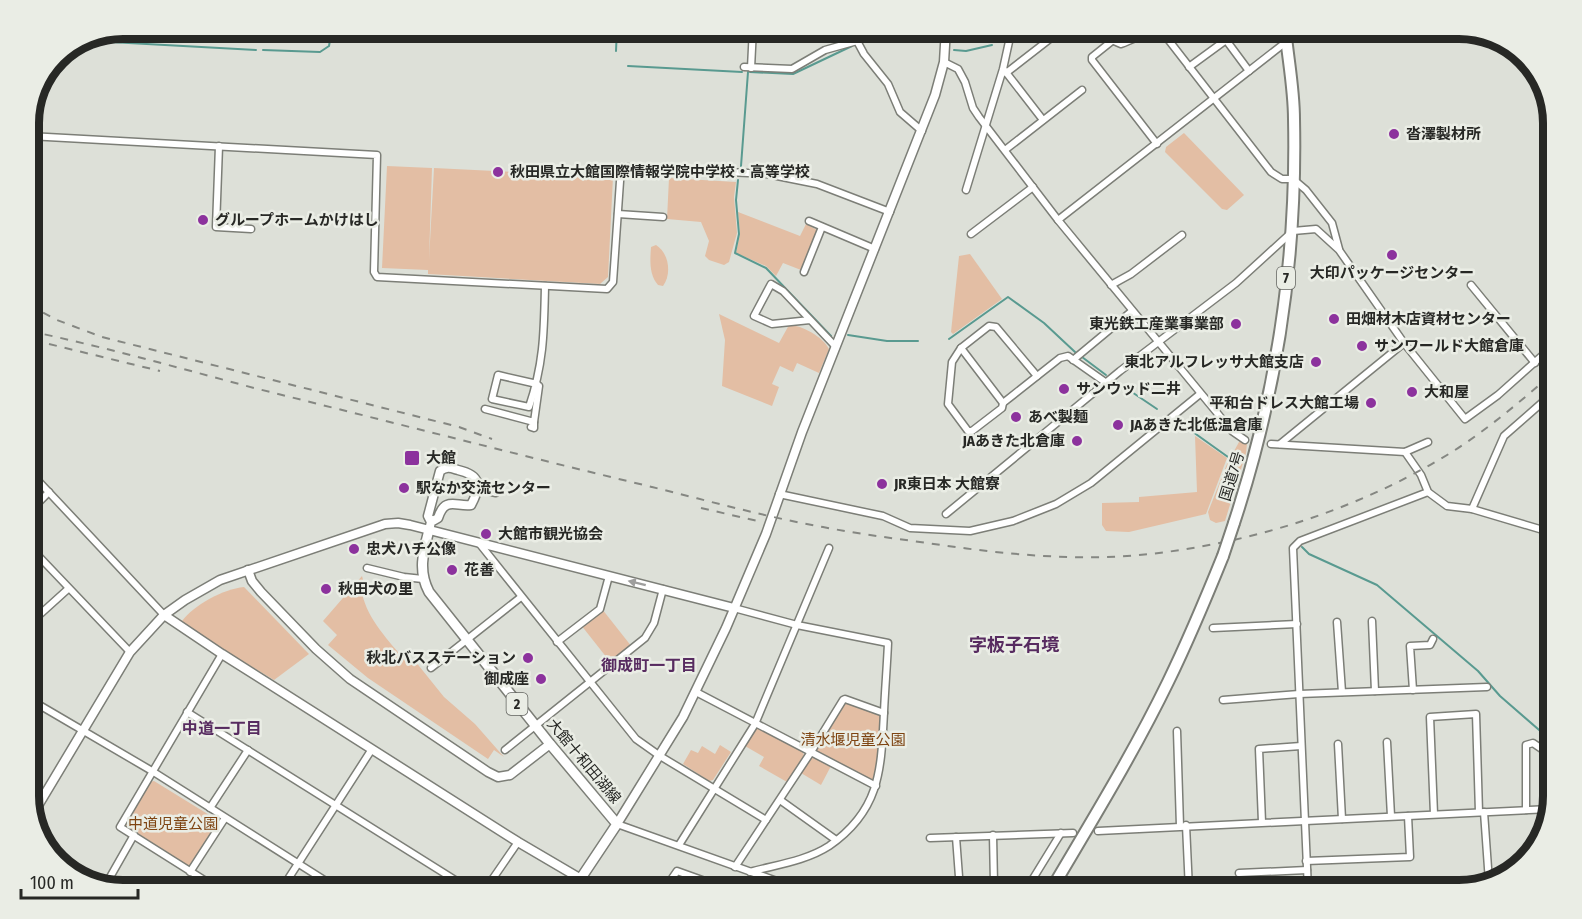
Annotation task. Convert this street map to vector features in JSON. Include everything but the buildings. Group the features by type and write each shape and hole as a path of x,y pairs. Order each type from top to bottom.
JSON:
{"highway":[{"name":"国道7号","path":"1057,880 1168,682 1223,555 1255,454 1268,401 1293,231 1294,119 1286,41"}],"main road":[{"path":"423,579 422,562 430,526"},
{"name":"大館十和田湖線","path":"423,579 433,599 466,641 617,824 581,879"}],"street":[{"path":"752,39 748,67 792,69 825,50 857,40 864,54 888,84 900,112 922,131"},
{"path":"772,880 617,824 660,756 696,692 766,534 779,494 922,131 944,63 945,39"},
{"path":"966,190 1005,71 1010,39"},
{"path":"1005,71 1049,39"},
{"path":"1108,39 1121,44 1135,39"},
{"path":"1168,39 1271,172 1282,178 1293,179 1306,190 1332,223 1339,250"},
{"path":"1189,67 1226,40 1249,71"},
{"path":"1112,41 1092,57 1092,60 1157,144"},
{"path":"1058,220 1214,100 1286,41"},
{"path":"944,63 958,69 965,82 973,108 1058,220 1200,394 1232,431 1245,440"},
{"path":"1005,71 1043,120"},
{"path":"1005,150 1082,90"},
{"path":"39,137 377,155 374,272 376,277 607,289 613,282 621,167 767,174 817,184 890,212"},
{"path":"219,146 216,227 251,229"},
{"path":"971,234 1033,187"},
{"path":"618,214 663,217"},
{"path":"809,221 875,249"},
{"path":"804,272 822,226"},
{"path":"946,514 1105,382 1236,283 1293,231 1316,229 1339,250 1404,342 1465,419 1543,355"},
{"path":"1112,285 1131,274 1182,235"},
{"path":"810,320 772,324 754,316 771,284 783,291 836,347"},
{"path":"1471,285 1535,363"},
{"path":"485,409 533,425 543,358 545,286"},
{"path":"1073,360 1132,311"},
{"path":"1037,376 993,325 969,340 952,362 948,404 968,431 972,431 1060,358 1068,356 1105,382"},
{"path":"1280,444 1404,342"},
{"path":"961,348 1003,403"},
{"path":"498,375 538,385 529,407 492,399 498,375"},
{"path":"779,494 883,516 910,528 970,531 1013,521 1056,504 1090,483 1200,394"},
{"path":"1472,509 1504,436 1543,402"},
{"path":"1271,444 1405,452 1428,442"},
{"path":"1405,452 1419,471 1428,492 1447,506 1472,509 1543,530"},
{"path":"448,467 475,476 478,484 471,505 456,503 446,505 430,526 428,516 440,471 448,467"},
{"path":"39,482 164,615 518,842 581,879"},
{"path":"487,491 496,494 497,488"},
{"path":"39,502 49,492"},
{"path":"1307,880 1293,548 1300,541 1428,492"},
{"path":"39,803 130,652 164,615 203,589 248,570 385,524 430,526 480,543 797,625 888,643 882,757 876,786 867,808 854,825 828,847 799,859 750,872"},
{"path":"480,543 636,739 766,820"},
{"path":"679,846 755,724 829,548"},
{"path":"39,557 130,652"},
{"path":"367,568 423,579"},
{"path":"248,570 252,581 261,592 333,665 375,697 488,772 498,777 510,775 550,744"},
{"path":"557,642 600,609 609,576"},
{"path":"39,615 68,589"},
{"path":"505,750 636,646 650,632 663,589"},
{"path":"431,668 521,597"},
{"path":"1372,621 1375,691"},
{"path":"1337,622 1342,692"},
{"path":"1213,628 1297,624"},
{"path":"1413,690 1410,646 1430,645 1433,639"},
{"path":"203,880 120,827 222,654"},
{"path":"1222,700 1299,694 1487,687"},
{"path":"696,692 876,786"},
{"path":"735,867 812,752 843,700 884,712"},
{"path":"39,705 152,771 323,880"},
{"path":"187,712 454,880"},
{"path":"1434,814 1430,717 1476,714 1488,875"},
{"path":"1177,731 1188,880"},
{"path":"1387,742 1391,816"},
{"path":"1526,810 1526,745 1533,743 1543,750"},
{"path":"1338,744 1342,819"},
{"path":"1262,822 1259,749 1301,746"},
{"path":"288,880 372,749"},
{"path":"210,808 248,750"},
{"path":"780,800 836,840"},
{"path":"1098,831 1542,809"},
{"path":"1306,861 1410,857 1408,816"},
{"path":"190,872 225,818"},
{"path":"930,838 1073,832"},
{"path":"1033,880 1061,833"},
{"path":"109,879 134,836"},
{"path":"993,836 994,880"},
{"path":"956,837 959,880"},
{"path":"492,880 518,842"},
{"path":"1239,873 1307,870"},
{"path":"671,880 677,871 698,880"}],"green space":[{"path":"1184,133 1244,195 1227,210 1222,209 1165,152 1166,147"},
{"path":"387,166 432,168 429,260 434,168 613,177 608,277 600,284 428,274 428,270 382,268"},
{"path":"669,178 736,182 734,197 737,233 729,262 724,265 709,260 705,256 709,241 701,222 667,219"},
{"path":"738,212 800,236 806,224 817,230 801,270 783,263 776,276 766,266 736,253 740,233"},
{"path":"656,245 664,253 668,264 668,276 663,286 658,285 655,281 650,262 651,247"},
{"path":"970,254 1002,299 953,334 951,332 959,256"},
{"path":"719,314 779,343 789,325 812,332 829,349 819,373 797,363 793,372 780,366 772,384 779,387 772,406 722,386 725,340"},
{"path":"1195,436 1227,458 1206,514 1129,532 1106,531 1102,525 1102,503 1139,502 1139,497 1197,492"},
{"path":"1239,442 1247,444 1246,453 1225,521 1216,523 1210,520 1208,512 1227,464"},
{"path":"362,576 366,591 362,593 365,603 386,638 406,662 415,661 444,697 475,724 504,757 494,750 488,759 368,678 328,645 337,635 323,621"},
{"path":"244,587 309,654 274,680 186,627 182,621 194,609 210,599 227,591"},
{"path":"602,609 632,647 611,663 581,625"},
{"name":"清水堰児童公園","path":"846,701 882,715 880,753 873,783 814,752 842,702"},
{"path":"759,728 802,751 804,755 787,782 759,766 764,757 745,746 754,730"},
{"path":"720,745 731,752 713,780 709,781 683,764 691,750 698,753 702,746 715,754"},
{"path":"814,757 831,766 821,785 801,773 810,758"},
{"name":"中道児童公園","path":"154,781 219,821 192,865 188,866 125,825 150,782"}],"waterway":[{"path":"263,50 320,52 329,46 330,39"},
{"path":"616,51 617,39"},
{"path":"864,42 875,39"},
{"path":"104,42 256,50"},
{"path":"954,50 966,51 992,45"},
{"path":"750,72 793,74 852,46"},
{"path":"628,66 742,72"},
{"path":"741,166 748,72"},
{"path":"738,180 736,200 739,234 735,253 766,268 831,336"},
{"path":"949,339 1008,297 1044,323 1075,352"},
{"path":"848,335 887,341 918,341"},
{"path":"1082,357 1106,375"},
{"path":"1114,380 1157,409"},
{"path":"1179,422 1228,457"},
{"path":"1302,547 1309,554 1377,585 1478,671 1500,696 1543,733"}],"railway":[{"path":"39,310 57,320 102,337 459,427 492,439"},
{"path":"39,333 738,509 849,532 955,547 1066,557 1150,554 1190,548 1230,541 1307,520 1381,490 1452,452 1543,381"},
{"path":"49,344 160,371"},
{"path":"701,508 762,522"}],"place":[{"name":"沓澤製材所","path":"1394,134"},
{"name":"秋田県立大館国際情報学院中学校・高等学校","path":"498,172"},
{"name":"グループホームかけはし","path":"203,220"},
{"name":"大印パッケージセンター","path":"1392,255"},
{"name":"田畑材木店資材センター","path":"1334,319"},
{"name":"東光鉄工産業事業部","path":"1236,324"},
{"name":"サンワールド大館倉庫","path":"1362,346"},
{"name":"東北アルフレッサ大館支店","path":"1316,362"},
{"name":"サンウッド二井","path":"1064,389"},
{"name":"大和屋","path":"1412,392"},
{"name":"平和台ドレス大館工場","path":"1371,403"},
{"name":"あべ製麺","path":"1016,417"},
{"name":"JAあきた北低温倉庫","path":"1118,425"},
{"name":"JAあきた北倉庫","path":"1077,441"},
{"name":"大館","path":"412,458"},
{"name":"JR東日本 大館寮","path":"882,484"},
{"name":"駅なか交流センター","path":"404,488"},
{"name":"大館市観光協会","path":"486,534"},
{"name":"忠犬ハチ公像","path":"354,549"},
{"name":"花善","path":"452,570"},
{"name":"秋田犬の里","path":"326,589"},
{"name":"秋北バスステーション","path":"528,658"},
{"name":"御成座","path":"541,679"}],"district":[{"name":"字板子石境","path":"1014,645"},
{"name":"御成町一丁目","path":"649,665"},
{"name":"中道一丁目","path":"222,728"}]}
